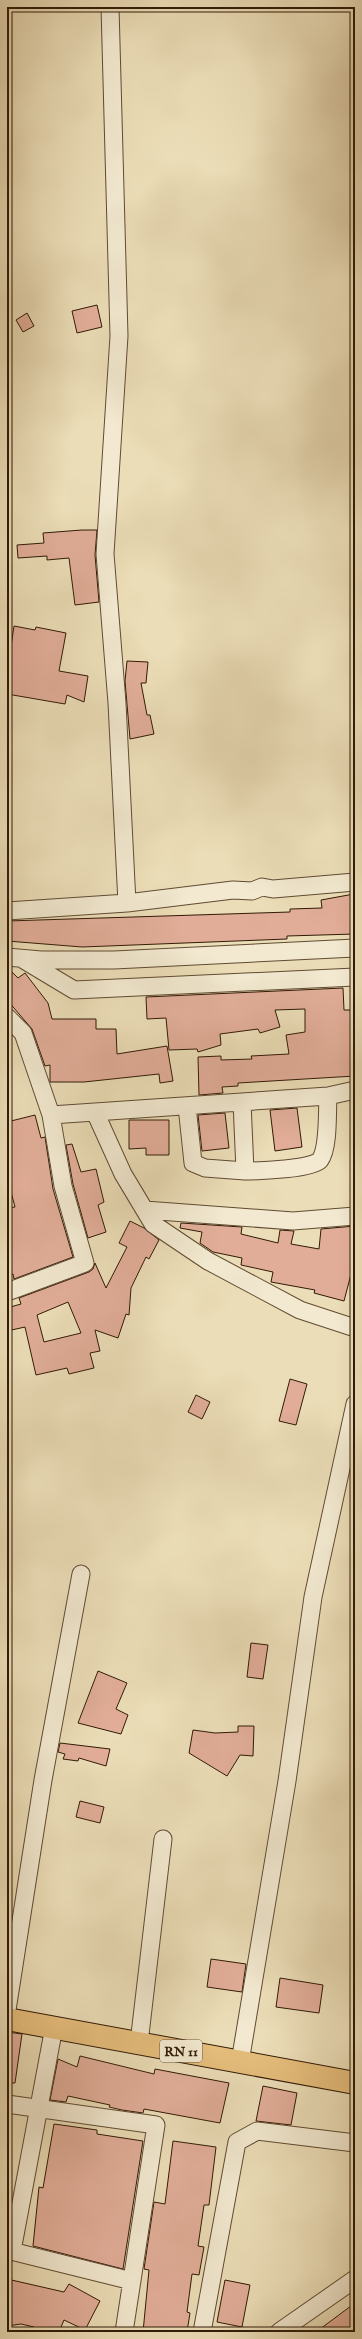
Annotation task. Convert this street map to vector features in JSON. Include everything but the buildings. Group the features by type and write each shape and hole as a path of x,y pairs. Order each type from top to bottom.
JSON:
{"highway":[{"name":"RN 11","path":"7,2019 355,2083"}],"street":[{"path":"110,7 119,336 105,554 117,703 127,903"},
{"path":"7,911 127,903 233,890 252,891 262,887 273,889 355,882"},
{"path":"14,957 41,960 114,960 355,948"},
{"path":"14,957 74,990 355,977"},
{"path":"7,1018 23,1033 51,1115 63,1186 85,1263 7,1292"},
{"path":"51,1115 328,1096 355,1090"},
{"path":"187,1106 193,1163 205,1168 245,1171 316,1163 324,1150 328,1096"},
{"path":"242,1102 245,1171"},
{"path":"95,1112 123,1174 154,1224 208,1261 300,1310 355,1328"},
{"path":"145,1210 293,1221 355,1216"},
{"path":"240,2062 287,1781 313,1597 355,1404"},
{"path":"7,2010 43,1780 81,1574"},
{"path":"140,2043 163,1839"},
{"path":"54,2027 10,2250 132,2281"},
{"path":"7,2104 156,2125 124,2332"},
{"path":"202,2332 237,2142 257,2131 355,2143"},
{"path":"279,2332 355,2279"}]}
